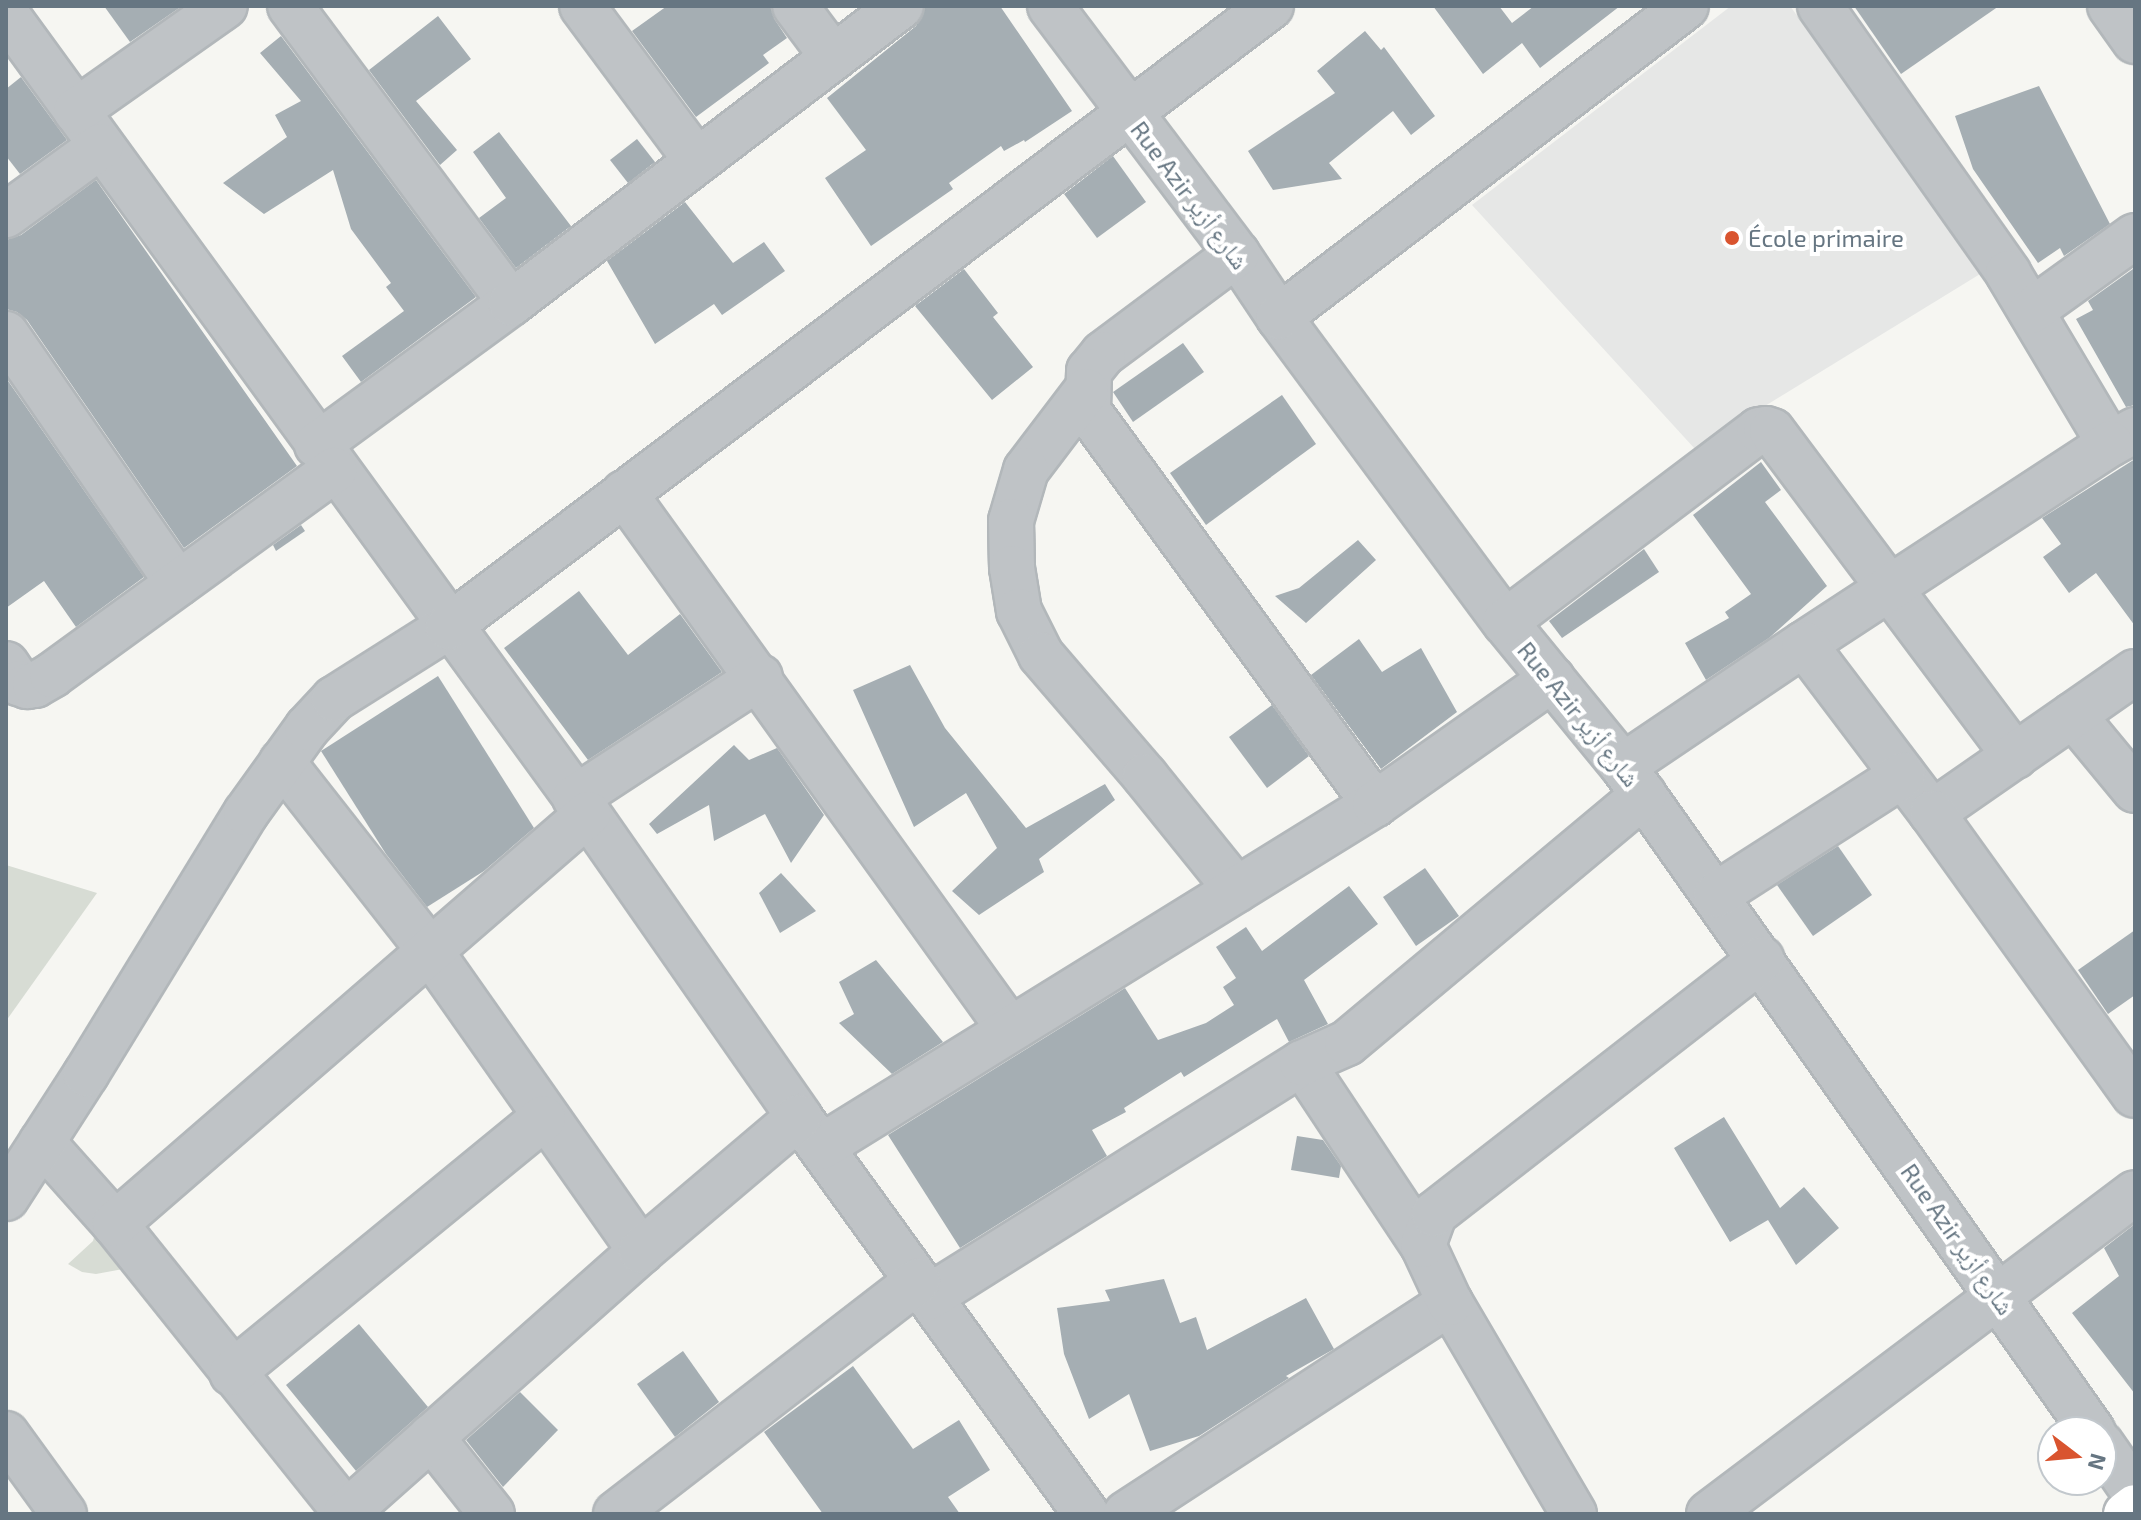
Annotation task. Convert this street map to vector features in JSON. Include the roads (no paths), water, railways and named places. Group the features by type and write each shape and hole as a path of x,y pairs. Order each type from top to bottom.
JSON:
{"main road":[{"path":"2126,1514 2135,1507"}],"street":[{"path":"76,111 225,6"},
{"path":"290,6 511,303"},
{"path":"582,6 697,161"},
{"path":"795,6 833,57"},
{"path":"6,664 19,683 35,685 178,583 511,303 901,6"},
{"name":"Rue Azir شارع أزير","path":"1050,6 1237,254 1279,317 1505,622 1634,780 2082,1416"},
{"path":"6,1198 246,813 307,728 334,699 448,627 1271,6"},
{"path":"1279,317 1686,6"},
{"path":"616,1514 923,1289 1302,1063 1347,1043 1634,780 1804,644 2122,437 1820,6"},
{"path":"2110,6 2135,41"},
{"path":"6,14 448,627 582,806 810,1132 1086,1514"},
{"path":"6,215 101,146"},
{"path":"2031,311 2135,236"},
{"path":"1237,254 1103,354 1089,371 1086,391 1088,411 1375,804"},
{"path":"6,334 178,583"},
{"path":"1086,391 1026,470 1011,521 1012,568 1019,611 1041,655 1237,890"},
{"path":"1505,622 1759,430 1766,429 1772,431 2015,756"},
{"path":"624,493 760,677 1008,1027"},
{"path":"1804,644 1932,813 2135,1095"},
{"path":"1932,813 2135,672"},
{"path":"115,1224 430,951 582,806 760,677"},
{"path":"42,1142 115,1224 347,1514 641,1251 810,1132 963,1062 1008,1027 1375,804 1552,679"},
{"path":"2073,715 2135,790"},
{"path":"282,762 430,951 543,1118 641,1251"},
{"path":"1716,895 1903,775"},
{"path":"1423,1245 1434,1214 1761,959"},
{"path":"1302,1063 1423,1245 1450,1303 1574,1514"},
{"path":"232,1373 543,1118"},
{"path":"1709,1514 2135,1193"},
{"path":"1126,1514 1450,1303"},
{"path":"6,1434 64,1514"},
{"path":"431,1437 492,1514"},
{"path":"2117,1467 2135,1493"}],"place":[{"name":"École primaire","path":"1732,238"}]}
